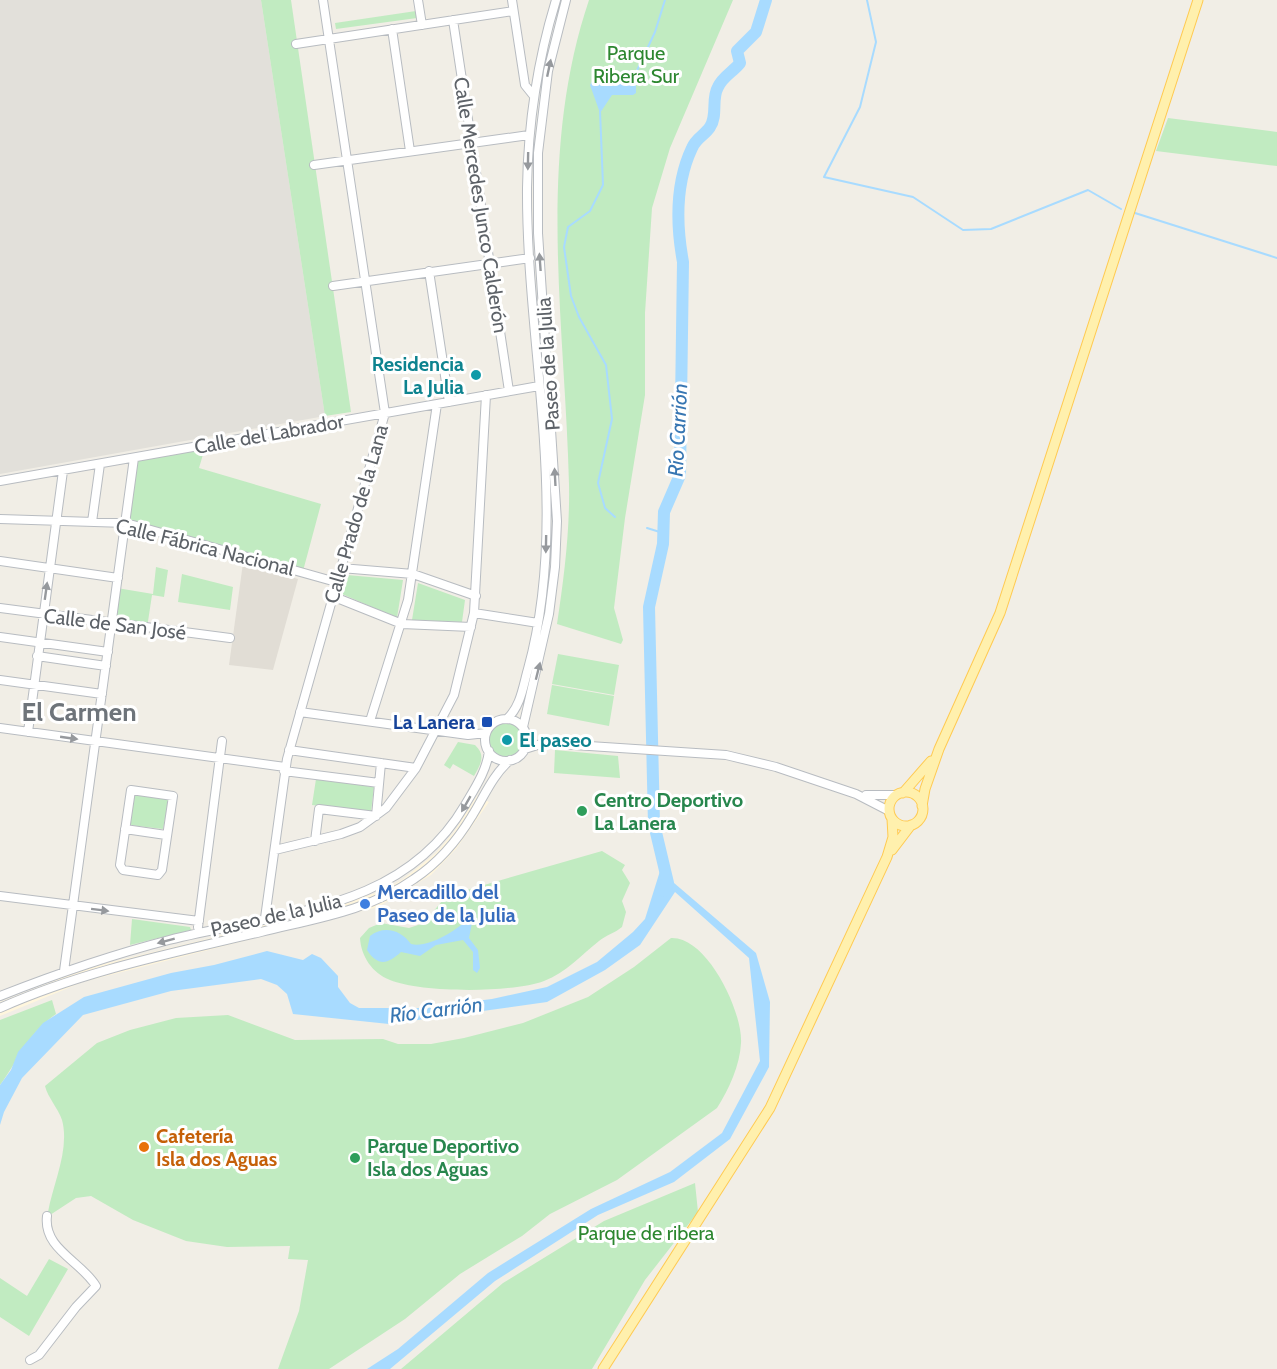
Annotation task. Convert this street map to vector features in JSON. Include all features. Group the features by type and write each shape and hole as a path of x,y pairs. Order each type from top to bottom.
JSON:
{"main road":[{"path":"886,856 911,825 921,817 922,806 939,749 1000,613 1198,0"},
{"path":"603,1369 770,1108 886,856 892,837 891,802 924,771 939,749"},
{"path":"900,794 913,794 922,806"},
{"path":"891,815 900,825 911,825"}],"street":[{"name":"Calle Prado de la Lana","path":"265,918 289,750 385,413 323,0"},
{"path":"418,0 422,25"},
{"path":"512,0 525,85 533,95"},
{"name":"Paseo de la Julia","path":"507,719 519,701 538,622 546,543 539,386 530,258 529,135 533,95 555,0"},
{"name":"Paseo de la Julia","path":"523,727 543,648 555,567 557,521 538,233 538,153 548,71 566,0"},
{"path":"296,44 513,11"},
{"name":"Calle Mercedes Junco Calderón","path":"453,20 492,262 509,391"},
{"path":"392,29 411,151"},
{"path":"314,165 529,135"},
{"path":"333,286 530,258"},
{"path":"429,271 449,402"},
{"name":"Calle del Labrador","path":"0,481 539,386"},
{"path":"275,850 360,827 376,816 397,796 416,768 454,695 471,627 476,596 486,395"},
{"path":"370,721 402,624 413,574 437,404"},
{"path":"64,971 134,458"},
{"path":"92,522 100,464"},
{"path":"28,732 63,471"},
{"name":"Calle Fábrica Nacional","path":"0,519 126,524 336,582"},
{"path":"0,561 118,578"},
{"path":"341,568 413,574 476,596"},
{"path":"332,596 402,624 471,627"},
{"name":"Calle de San José","path":"0,609 230,638"},
{"path":"474,613 538,622"},
{"path":"0,637 108,652"},
{"path":"37,656 106,666"},
{"path":"0,680 102,694"},
{"path":"300,712 468,735 486,733"},
{"path":"487,748 486,733 495,722 507,719 516,721 523,727 527,736 525,749"},
{"path":"0,728 379,783"},
{"path":"468,735 497,758 510,760 517,758 525,749 544,743"},
{"path":"527,736 544,743 697,752 765,764 856,794 891,815"},
{"path":"198,933 222,741"},
{"name":"Paseo de la Julia","path":"0,996 114,954 360,895 402,874 420,861 455,822 484,770 487,748"},
{"path":"289,750 416,768"},
{"name":"Paseo de la Julia","path":"496,774 497,758"},
{"name":"Paseo de la Julia","path":"0,1008 81,977 330,915 384,897 417,878 444,853 471,818 496,774 510,760"},
{"path":"376,816 381,763"},
{"path":"131,790 173,796 162,870 158,874 123,870 120,865 125,829 131,790"},
{"path":"856,794 900,794"},
{"path":"315,841 319,809 376,816"},
{"path":"125,829 166,835"},
{"path":"0,896 72,907 199,921"},
{"path":"30,1360 39,1355 76,1306 96,1286 57,1247 46,1226 47,1216"}],"shaded area":[{"path":"0,0 261,0 325,416 0,474"},
{"path":"243,563 298,579 273,670 229,665"},
{"name":"Mercadillo del Paseo de la Julia","path":"477,796 489,802 456,849 431,875 378,907 83,982 0,1016 0,1002 87,968 309,914 382,891 402,880 436,853 454,832"}],"green space":[{"path":"261,0 291,0 351,412 325,416"},
{"name":"Parque Ribera Sur","path":"589,0 733,0 670,148 652,208 645,313 645,395 625,518 614,608 623,640 621,644 557,624 569,519 558,240 558,179 563,119 573,59"},
{"path":"416,11 417,18 336,29 335,23"},
{"path":"1168,118 1277,132 1277,166 1156,151"},
{"path":"202,446 204,451 199,468 321,504 303,571 126,523 134,458"},
{"path":"156,567 168,570 164,597 152,595 147,628 112,623 117,588 153,594"},
{"path":"182,574 233,587 230,610 178,602"},
{"path":"347,575 403,580 397,618 342,594"},
{"path":"418,583 465,600 462,622 412,620"},
{"path":"558,654 619,665 614,695 552,684"},
{"path":"552,685 614,696 609,726 547,714"},
{"path":"506,719 521,725 527,740 521,755 506,761 491,755 485,740 491,725"},
{"path":"458,742 475,745 480,752 480,764 474,776 453,764 450,769 444,765"},
{"path":"555,750 618,756 620,778 554,773"},
{"path":"316,779 374,787 371,812 312,805"},
{"path":"134,793 169,798 163,829 129,825"},
{"path":"602,851 625,865 622,870 630,883 622,901 626,912 622,927 602,939 552,978 511,988 467,990 423,987 404,984 384,977 365,957 360,938 369,928 381,923 409,928 424,923 446,896"},
{"path":"132,919 190,927 191,930 130,945"},
{"name":"Parque Deportivo Isla dos Aguas","path":"671,938 684,941 697,949 709,962 720,978 736,1013 741,1043 739,1060 730,1085 717,1108 617,1180 550,1214 522,1236 460,1274 405,1319 329,1369 278,1369 299,1311 308,1260 288,1259 290,1246 227,1247 186,1241 133,1220 91,1196 76,1198 50,1215 48,1212 62,1154 64,1131 62,1120 45,1086 97,1043 130,1030 176,1018 228,1015 295,1040 383,1039 398,1044 431,1044 464,1038 523,1023 588,997 634,967"},
{"path":"52,1000 56,1014 31,1038 0,1085 0,1020"},
{"name":"Parque de ribera","path":"695,1183 698,1212 645,1280 592,1369 401,1369 503,1283 604,1221"},
{"path":"49,1259 68,1269 29,1336 0,1317 0,1278 27,1296"}],"water":[{"path":"633,75 636,80 636,93 612,95 600,113 590,85 593,80 618,84"},
{"path":"660,871 756,953 770,1002 769,1067 730,1139 674,1182 598,1215 495,1281 390,1369 367,1369 398,1349 488,1273 591,1209 670,1172 722,1133 760,1061 749,958 675,892 640,945 605,970 547,1002 389,1024 293,1014 287,994 277,985 261,979 171,991 83,1015 22,1078 4,1112 0,1125 0,1085 11,1070 18,1052 43,1023 84,997 171,973 214,965 267,951 303,960 312,954 321,958 338,976 338,987 350,1003 359,1008 418,1008 492,999 547,987 597,962 633,932 645,919"},
{"path":"467,920 472,923 469,938 478,950 480,968 477,973 473,970 473,952 463,940 436,945 420,956 401,952 383,962 375,959 367,950 370,936 381,931 397,932 411,944 418,945 440,938"}],"waterway":[{"path":"634,77 655,32 665,0"},
{"name":"Río Carrión","path":"664,891 668,883 654,824 649,607 663,544 664,512 680,475 683,262 678,204 686,162 692,148 712,122 718,87 740,63 737,51 756,32 766,0"},
{"path":"867,0 876,42 860,107 824,177 913,197 963,230 991,229 1088,190 1121,209"},
{"path":"600,111 603,185 590,211 568,227 564,247 571,296 579,317 606,365 612,419 598,483 605,508 615,517"},
{"path":"1135,213 1277,258"},
{"path":"647,528 663,533"}],"place":[{"name":"Residencia La Julia","path":"476,375"},
{"name":"La Lanera","path":"487,722"},
{"name":"El paseo","path":"507,740"},
{"name":"Centro Deportivo La Lanera","path":"582,811"},
{"name":"Mercadillo del Paseo de la Julia","path":"365,904"},
{"name":"Cafetería Isla dos Aguas","path":"144,1147"},
{"name":"Parque Deportivo Isla dos Aguas","path":"355,1158"}],"district":[{"name":"El Carmen","path":"79,712"}]}
